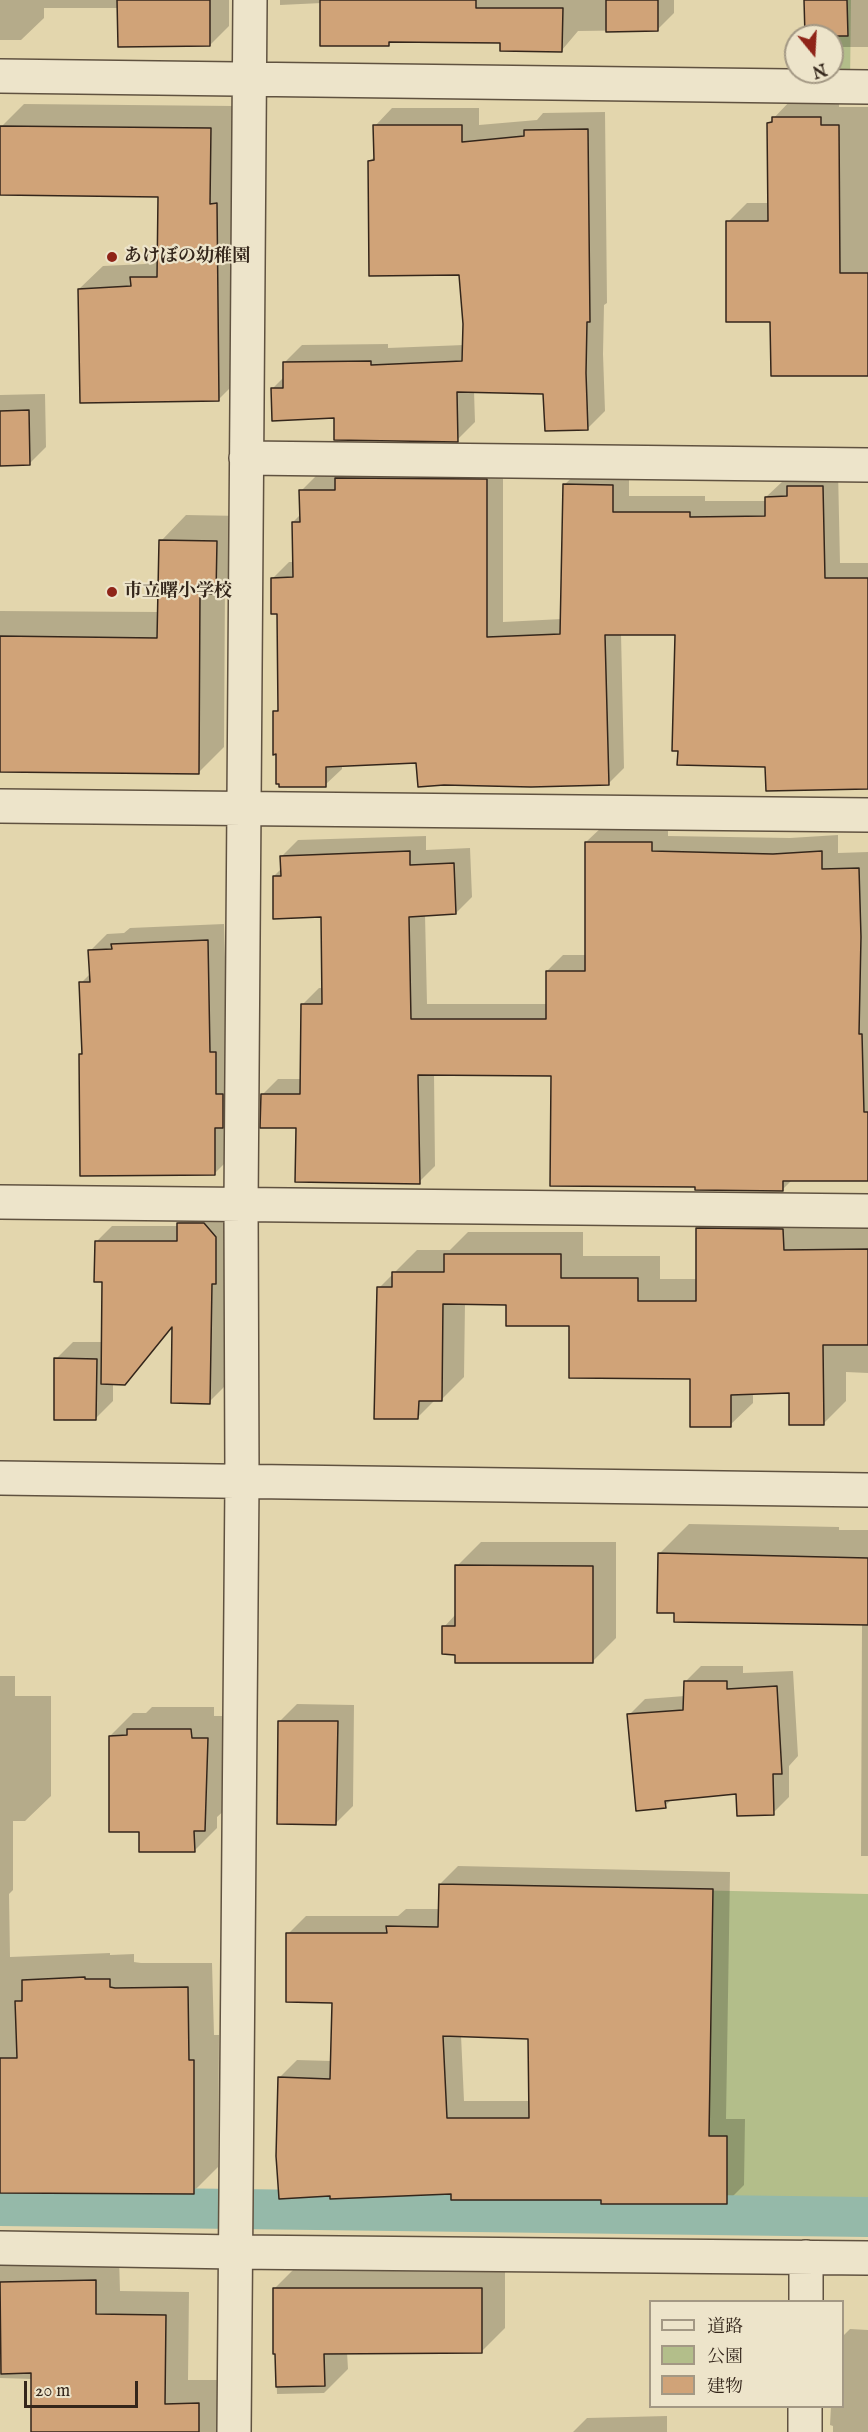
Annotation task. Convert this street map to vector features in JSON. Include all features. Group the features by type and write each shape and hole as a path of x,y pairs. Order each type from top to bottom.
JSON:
{"street":[{"path":"234,2432 250,0"},
{"path":"0,76 868,87"},
{"path":"246,458 868,465"},
{"path":"0,806 868,815"},
{"path":"0,1202 868,1211"},
{"path":"0,1478 868,1490"},
{"path":"0,2248 868,2258"},
{"path":"806,2257 806,2300"},
{"path":"804,2432 805,2408"}],"green space":[{"path":"824,0 851,0 850,85 844,81 844,24 829,24"},
{"path":"688,1890 868,1894 868,2224 683,2220"}],"building":[{"path":"117,0 210,0 210,46 118,47"},
{"path":"320,0 476,0 476,8 563,8 562,52 500,51 500,43 389,42 389,46 320,46"},
{"path":"606,0 658,0 658,31 606,32"},
{"path":"804,0 847,0 848,36 844,36 844,24 805,24"},
{"path":"772,117 821,117 821,125 839,125 840,273 868,273 868,376 771,376 770,322 726,322 726,221 768,221 767,123 772,122"},
{"path":"373,125 462,125 462,142 524,136 524,130 588,129 590,322 587,322 586,373 588,430 545,431 543,394 457,392 458,442 334,440 334,418 272,421 271,388 283,388 283,362 371,361 371,365 462,361 463,324 459,275 369,276 368,161 374,160"},
{"path":"0,126 211,128 210,204 217,203 219,401 80,403 78,289 131,286 130,277 157,277 158,197 0,195"},
{"path":"29,410 30,465 0,466 0,411"},
{"path":"335,478 487,479 487,637 560,634 563,484 613,485 613,512 690,512 690,517 765,516 765,497 787,496 787,486 823,486 825,578 868,578 868,789 766,791 765,767 677,765 678,751 672,751 675,635 605,635 609,785 418,787 416,763 326,767 326,787 279,787 279,784 276,784 276,754 273,755 273,711 278,711 277,614 271,614 271,578 293,577 292,522 300,522 299,490 335,490"},
{"path":"159,540 217,541 216,594 200,593 199,774 0,772 0,636 157,638"},
{"path":"585,842 652,842 652,851 773,854 822,851 822,869 859,868 861,937 859,1034 862,1034 864,1112 868,1112 868,1181 783,1181 783,1191 695,1190 695,1187 550,1186 551,1076 418,1075 420,1184 295,1182 296,1128 260,1128 261,1094 300,1094 301,1004 322,1004 321,917 273,919 273,876 281,876 280,856 410,851 410,865 454,863 456,914 409,917 411,1019 546,1019 546,971 585,971"},
{"path":"208,940 210,1052 216,1052 216,1094 223,1094 223,1128 215,1128 215,1175 80,1176 79,1054 82,1054 79,982 90,982 88,950 112,949 111,944"},
{"path":"177,1223 204,1223 216,1237 216,1284 212,1284 210,1404 171,1403 172,1327 125,1385 101,1384 102,1282 94,1282 95,1241 177,1241"},
{"path":"696,1228 783,1229 784,1250 868,1249 868,1345 823,1345 824,1425 789,1425 789,1393 731,1395 731,1427 690,1427 690,1379 569,1378 569,1326 506,1326 506,1305 443,1304 442,1401 419,1401 418,1419 374,1419 377,1287 392,1287 392,1272 444,1272 444,1254 561,1254 561,1278 638,1278 638,1301 696,1301"},
{"path":"54,1358 97,1359 96,1420 54,1420"},
{"path":"658,1553 868,1558 868,1625 674,1622 674,1613 657,1613"},
{"path":"455,1565 593,1566 593,1663 455,1663 455,1655 442,1654 442,1626 455,1626"},
{"path":"684,1681 727,1681 727,1689 777,1686 782,1774 773,1774 774,1815 737,1816 736,1794 665,1801 666,1808 636,1811 627,1714 683,1710"},
{"path":"278,1721 338,1721 336,1825 277,1824"},
{"path":"127,1729 191,1729 192,1738 208,1738 205,1831 194,1831 195,1852 139,1852 139,1832 109,1832 109,1736 127,1735"},
{"path":"439,1884 713,1889 709,2136 727,2136 727,2204 601,2204 601,2200 451,2200 451,2194 279,2199 276,2156 278,2077 330,2079 332,2003 286,2002 286,1933 387,1933 386,1926 438,1927","holes":["443,2036 528,2039 529,2118 447,2118"]},
{"path":"85,1977 85,1979 110,1979 110,1987 115,1988 188,1987 189,2060 194,2060 194,2194 0,2193 0,2058 17,2058 15,2001 22,2001 22,1980"},
{"path":"96,2280 96,2314 166,2315 165,2404 199,2403 199,2432 31,2432 31,2373 1,2374 0,2282"},
{"path":"273,2288 482,2288 482,2353 324,2354 325,2386 276,2387 275,2354 273,2354"}],"waterway":[{"path":"0,2206 868,2217"}],"place":[{"name":"あけぼの幼稚園","path":"112,257"},
{"name":"市立曙小学校","path":"112,592"}]}
